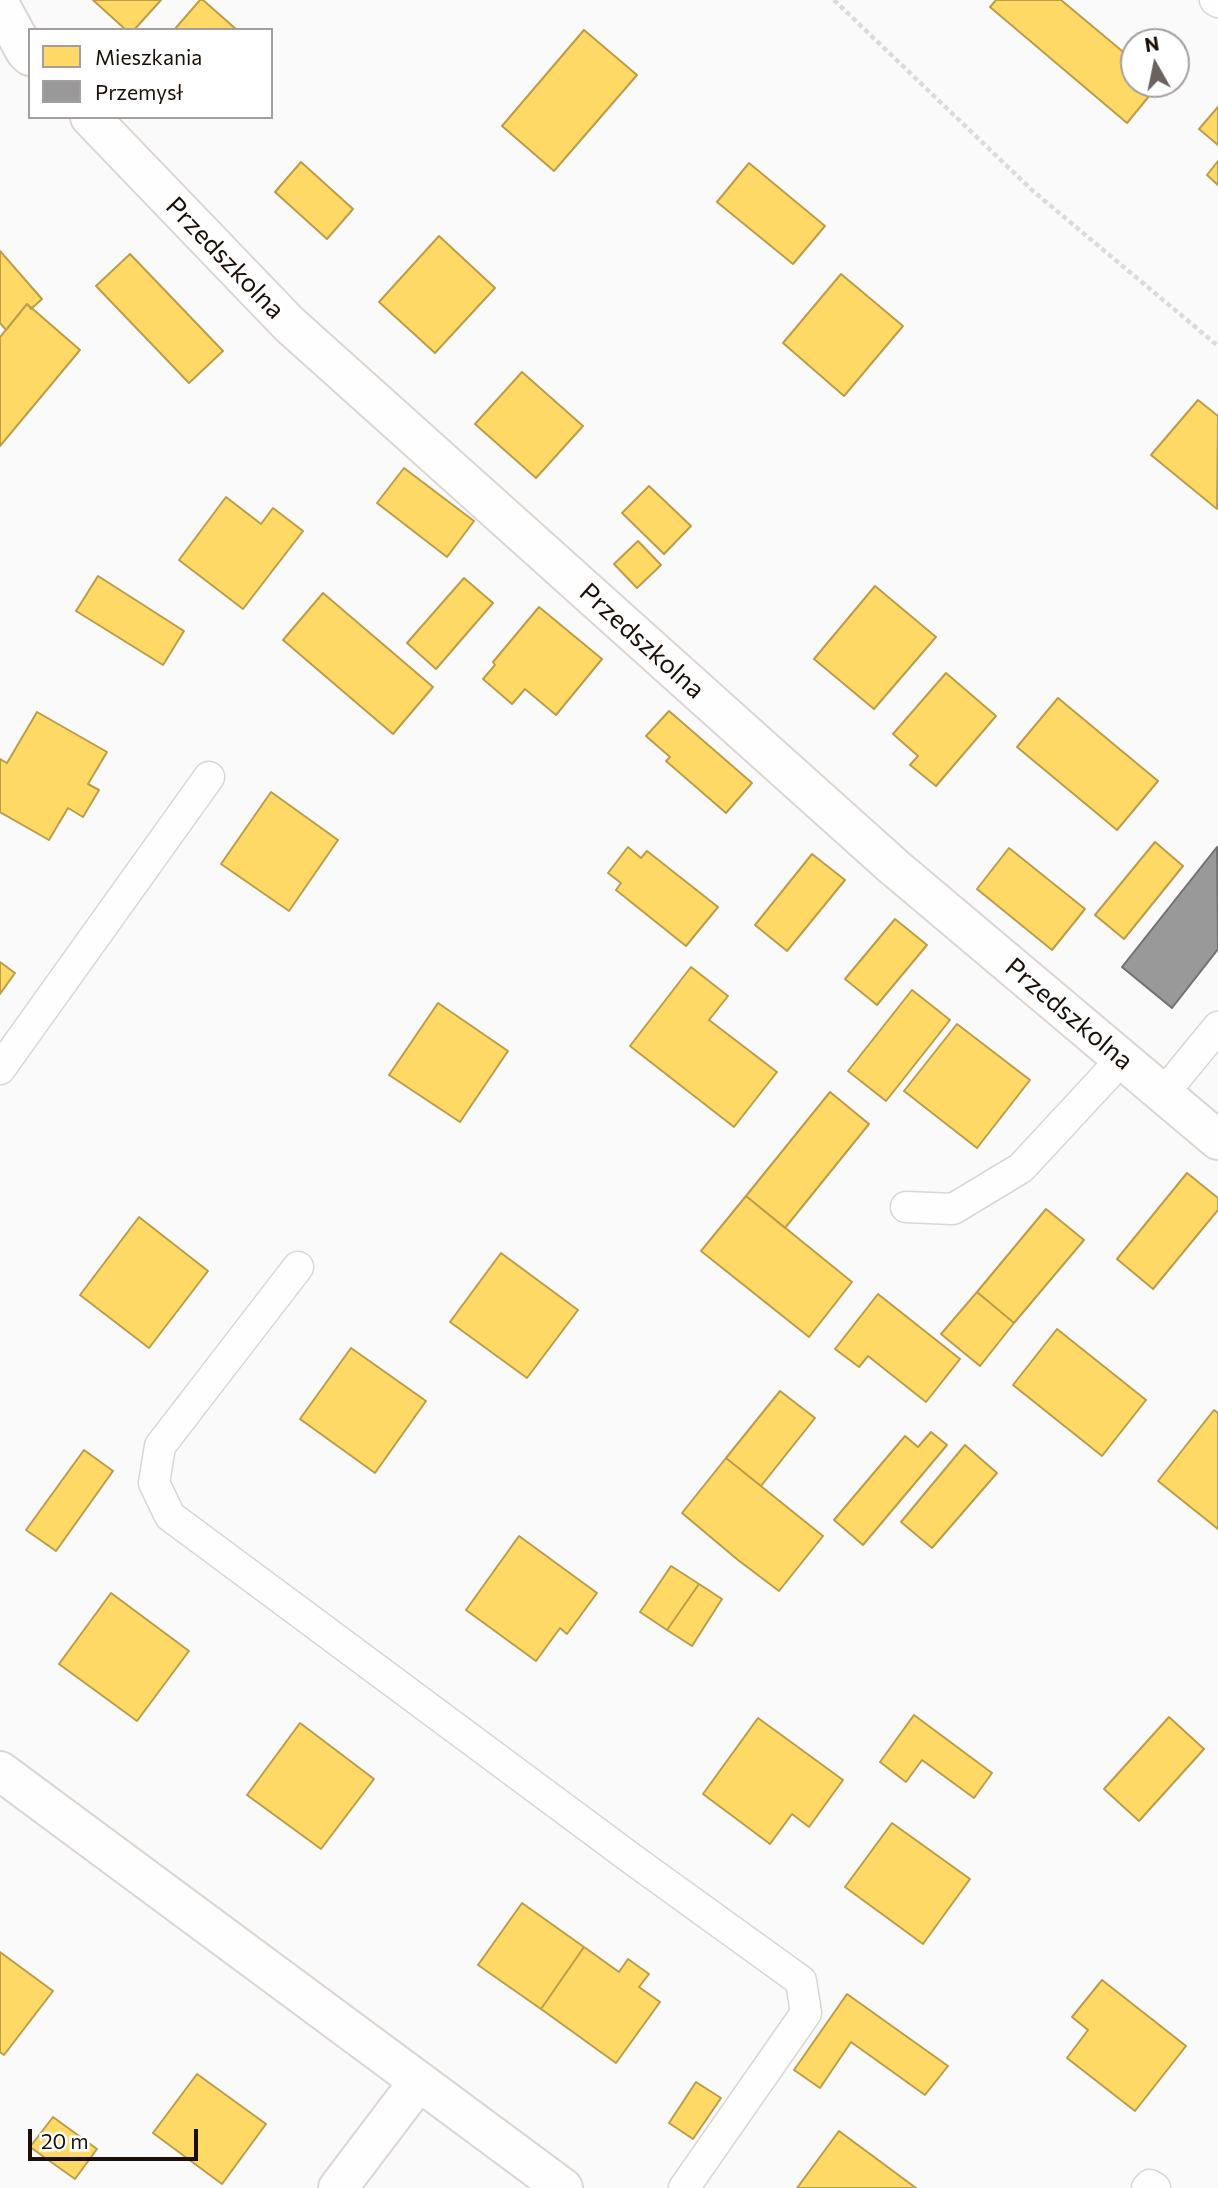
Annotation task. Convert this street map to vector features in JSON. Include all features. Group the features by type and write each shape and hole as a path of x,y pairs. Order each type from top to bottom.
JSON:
{"street":[{"path":"0,5 28,54"},
{"name":"Przedszkolna","path":"92,119 289,324 894,867 1218,1140"},
{"path":"0,1771 564,2188"},
{"path":"338,2188 419,2081"}],"lane":[{"path":"0,1069 209,777"},
{"path":"1163,1094 1218,1027"},
{"path":"906,1207 953,1209 1021,1168 1122,1059"},
{"path":"298,1267 160,1446 154,1483 170,1516 801,1981 806,2013 684,2188"},
{"path":"1147,2188 1150,2185 1155,2188"}],"path":[{"path":"834,0 1033,191 1218,346"}],"building: Mieszkania":[{"path":"93,0 161,0 136,28 124,28"},
{"path":"200,0 203,0 235,28 176,28"},
{"path":"996,0 1061,0 1120,49 1120,98 1148,98 1127,123 990,7"},
{"path":"584,30 637,75 554,171 502,126"},
{"path":"1218,107 1218,145 1199,129"},
{"path":"1218,161 1218,185 1207,175"},
{"path":"301,162 353,209 327,239 275,192"},
{"path":"749,163 825,226 793,264 717,202"},
{"path":"439,236 495,288 435,353 379,302"},
{"path":"0,251 42,299 31,309 27,304 6,330 0,323"},
{"path":"130,254 223,351 189,383 96,286"},
{"path":"841,274 903,326 844,396 783,343"},
{"path":"27,304 80,350 0,446 0,337"},
{"path":"522,372 583,426 536,478 475,424"},
{"path":"1198,400 1218,416 1217,509 1151,455"},
{"path":"404,468 474,521 447,557 377,503"},
{"path":"649,486 691,526 664,554 622,513"},
{"path":"226,497 261,524 273,508 303,531 243,609 179,560"},
{"path":"638,541 661,565 637,588 614,564"},
{"path":"98,576 184,631 163,665 76,611"},
{"path":"464,578 493,603 436,669 407,643"},
{"path":"875,586 936,637 874,709 814,659"},
{"path":"323,593 433,687 393,734 283,640"},
{"path":"539,607 602,659 556,715 525,689 512,704 483,679 495,665 493,662"},
{"path":"946,673 996,716 936,786 910,765 918,756 893,734"},
{"path":"1058,698 1158,781 1117,830 1017,747"},
{"path":"669,711 752,783 726,813 666,761 670,757 646,736"},
{"path":"37,712 107,752 88,784 99,790 83,817 68,808 49,840 0,812 0,759 7,763"},
{"path":"271,792 338,840 289,911 221,864"},
{"path":"1155,842 1183,866 1124,939 1095,915"},
{"path":"628,847 641,858 647,851 718,907 686,946 616,890 621,883 608,873"},
{"path":"1009,848 1085,909 1052,950 977,889"},
{"path":"812,854 845,880 787,951 755,925"},
{"path":"895,919 927,945 877,1005 845,979"},
{"path":"0,962 15,973 0,994"},
{"path":"691,967 728,996 709,1020 777,1072 734,1127 630,1046"},
{"path":"912,990 950,1020 886,1101 848,1071"},
{"path":"438,1003 508,1051 460,1122 389,1075"},
{"path":"957,1024 1030,1080 977,1148 904,1091"},
{"path":"830,1092 869,1124 785,1228 746,1196"},
{"path":"1187,1173 1218,1198 1218,1210 1153,1289 1117,1259"},
{"path":"746,1196 852,1282 809,1337 701,1251"},
{"path":"1046,1209 1084,1240 1014,1323 977,1292"},
{"path":"139,1217 208,1271 149,1348 80,1295"},
{"path":"501,1253 578,1310 527,1378 450,1322"},
{"path":"977,1292 1014,1323 980,1366 941,1334"},
{"path":"878,1294 960,1359 926,1402 868,1356 859,1367 835,1349"},
{"path":"1057,1329 1146,1400 1102,1456 1013,1385"},
{"path":"351,1348 426,1401 375,1473 300,1419"},
{"path":"780,1391 815,1418 761,1486 726,1458"},
{"path":"1214,1410 1218,1413 1218,1529 1158,1481"},
{"path":"931,1432 947,1445 863,1545 834,1520 905,1436 918,1447"},
{"path":"965,1445 997,1473 932,1548 901,1522"},
{"path":"84,1450 113,1471 56,1551 26,1530"},
{"path":"726,1458 823,1536 779,1591 682,1513"},
{"path":"519,1536 597,1593 567,1634 560,1628 536,1661 466,1610"},
{"path":"671,1566 699,1584 667,1630 640,1612"},
{"path":"699,1584 722,1599 692,1646 667,1630"},
{"path":"111,1593 189,1651 137,1721 59,1664"},
{"path":"914,1715 992,1773 974,1798 922,1760 906,1782 880,1762"},
{"path":"1169,1717 1204,1749 1139,1821 1104,1789"},
{"path":"758,1718 843,1780 809,1827 792,1814 770,1844 703,1794"},
{"path":"300,1723 374,1779 321,1849 247,1795"},
{"path":"892,1823 970,1879 923,1944 845,1887"},
{"path":"522,1903 584,1947 541,2009 478,1965"},
{"path":"584,1947 619,1972 628,1959 649,1974 639,1987 660,2002 616,2063 541,2009"},
{"path":"0,1952 53,1991 4,2055 0,2052"},
{"path":"1102,1980 1186,2046 1135,2111 1067,2058 1088,2030 1072,2017"},
{"path":"847,1994 948,2066 925,2095 851,2042 820,2088 794,2070"},
{"path":"197,2074 266,2124 222,2184 153,2133"},
{"path":"696,2082 721,2098 693,2139 669,2123"},
{"path":"53,2117 97,2149 75,2179 30,2147"},
{"path":"839,2131 916,2188 797,2188"}],"building: Przemysł":[{"path":"1217,847 1218,949 1172,1008 1122,967"}]}
